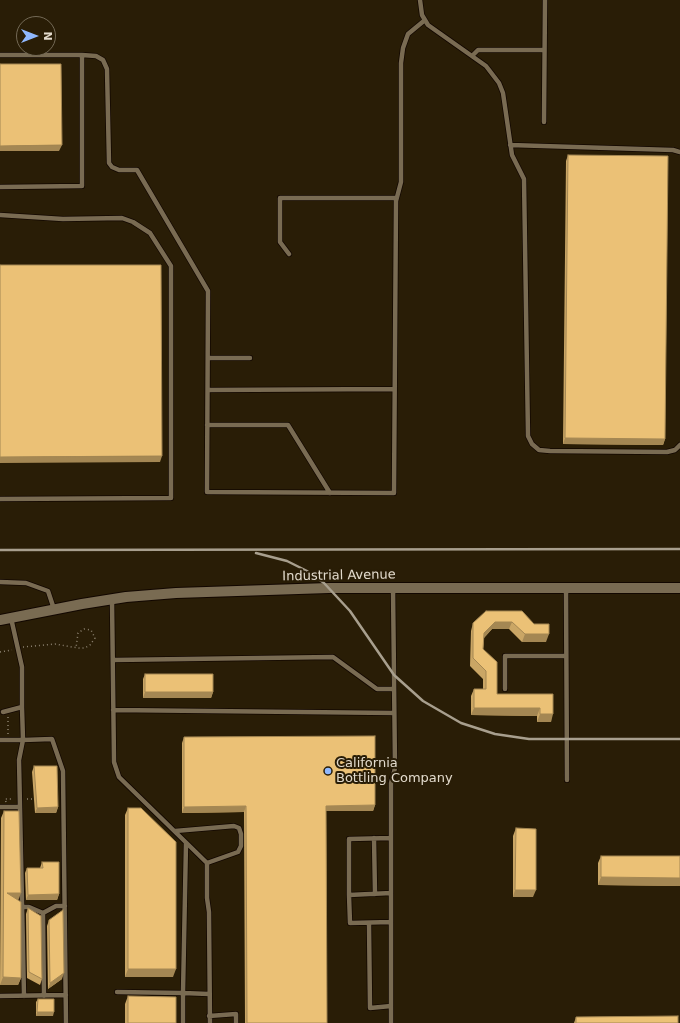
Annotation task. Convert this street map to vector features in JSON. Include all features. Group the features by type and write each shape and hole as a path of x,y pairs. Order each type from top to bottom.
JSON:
{"street":[{"name":"Industrial Avenue","path":"0,620 112,599 189,593 393,587 680,588"}],"lane":[{"path":"420,0 421,9 425,20 437,32 473,55 486,66 499,83 505,104 506,125 512,155 524,179 528,436 532,444 539,450 667,452 675,450 680,445"},
{"path":"544,122 545,0"},
{"path":"0,55 82,55 96,56 103,60 107,69 107,156 109,162 112,167 119,170 137,170 208,291 207,492 394,493 396,198 401,182 403,48 408,34 425,20"},
{"path":"473,55 478,50 544,50"},
{"path":"0,187 82,186 82,55"},
{"path":"510,145 673,150 680,152"},
{"path":"289,254 280,242 280,198 396,198"},
{"path":"0,215 63,219 122,218 133,222 150,233 171,266 172,483 172,498 0,499"},
{"path":"208,358 250,358"},
{"path":"208,390 394,389"},
{"path":"207,425 288,425 330,493"},
{"path":"0,582 26,583 48,591 54,609"},
{"path":"391,1023 390,783 395,768 393,587"},
{"path":"566,588 566,780"},
{"path":"112,599 113,754 116,770 119,777 207,863 210,1023"},
{"path":"11,618 22,667 23,740 19,760 24,996"},
{"path":"505,689 505,656 566,656"},
{"path":"113,660 333,657 377,689 394,689"},
{"path":"3,712 22,707"},
{"path":"113,710 394,713"},
{"path":"0,740 52,739 63,771 66,1023"},
{"path":"0,807 20,807"},
{"path":"175,832 234,826 239,828 241,834 241,846 238,852 207,863"},
{"path":"374,838 375,894"},
{"path":"391,838 349,839 350,923 391,922"},
{"path":"183,1023 186,843"},
{"path":"349,895 391,893"},
{"path":"22,907 29,906 43,913"},
{"path":"43,913 56,906 65,906"},
{"path":"43,913 44,996"},
{"path":"369,923 370,1008 391,1006"},
{"path":"116,992 210,994"},
{"path":"0,996 66,995"},
{"path":"210,1016 236,1014 236,1023"}],"path":[{"path":"0,652 18,648 55,644 76,648 85,648 93,642 95,638 91,630 84,629 78,633 76,648"},
{"path":"8,711 9,740"}],"building":[{"path":"0,64 61,64 62,145 0,146"},
{"path":"568,155 668,156 665,439 565,438"},
{"path":"0,265 161,265 162,456 0,457"},
{"path":"486,611 522,611 534,624 549,624 549,634 525,634 512,622 495,622 484,633 483,649 497,662 497,694 553,694 553,714 540,714 540,708 474,708 474,689 486,689 486,671 473,658 473,623"},
{"path":"145,674 213,674 213,692 145,692"},
{"path":"375,736 375,805 326,806 327,1023 247,1023 246,806 184,807 184,737"},
{"path":"34,766 57,766 58,807 37,808"},
{"path":"128,808 141,808 176,842 176,969 128,969"},
{"path":"4,811 19,811 21,893 7,893 21,902 21,978 3,977"},
{"path":"516,828 536,829 536,890 515,890"},
{"path":"601,856 680,856 680,878 601,877"},
{"path":"42,862 59,862 59,894 28,895 27,868 43,868"},
{"path":"28,908 41,916 42,979 29,972"},
{"path":"63,910 64,973 50,983 49,920"},
{"path":"128,996 176,997 176,1023 128,1023"},
{"path":"38,999 54,999 54,1012 37,1012"},
{"path":"678,1016 678,1023 576,1023 576,1017"}],"railway":[{"path":"0,550 680,549"},
{"path":"256,553 287,561 307,571 324,583 350,611 394,675 423,701 461,723 495,734 529,739 680,739"}],"place":[{"name":"California Bottling Company","path":"328,771"}]}
